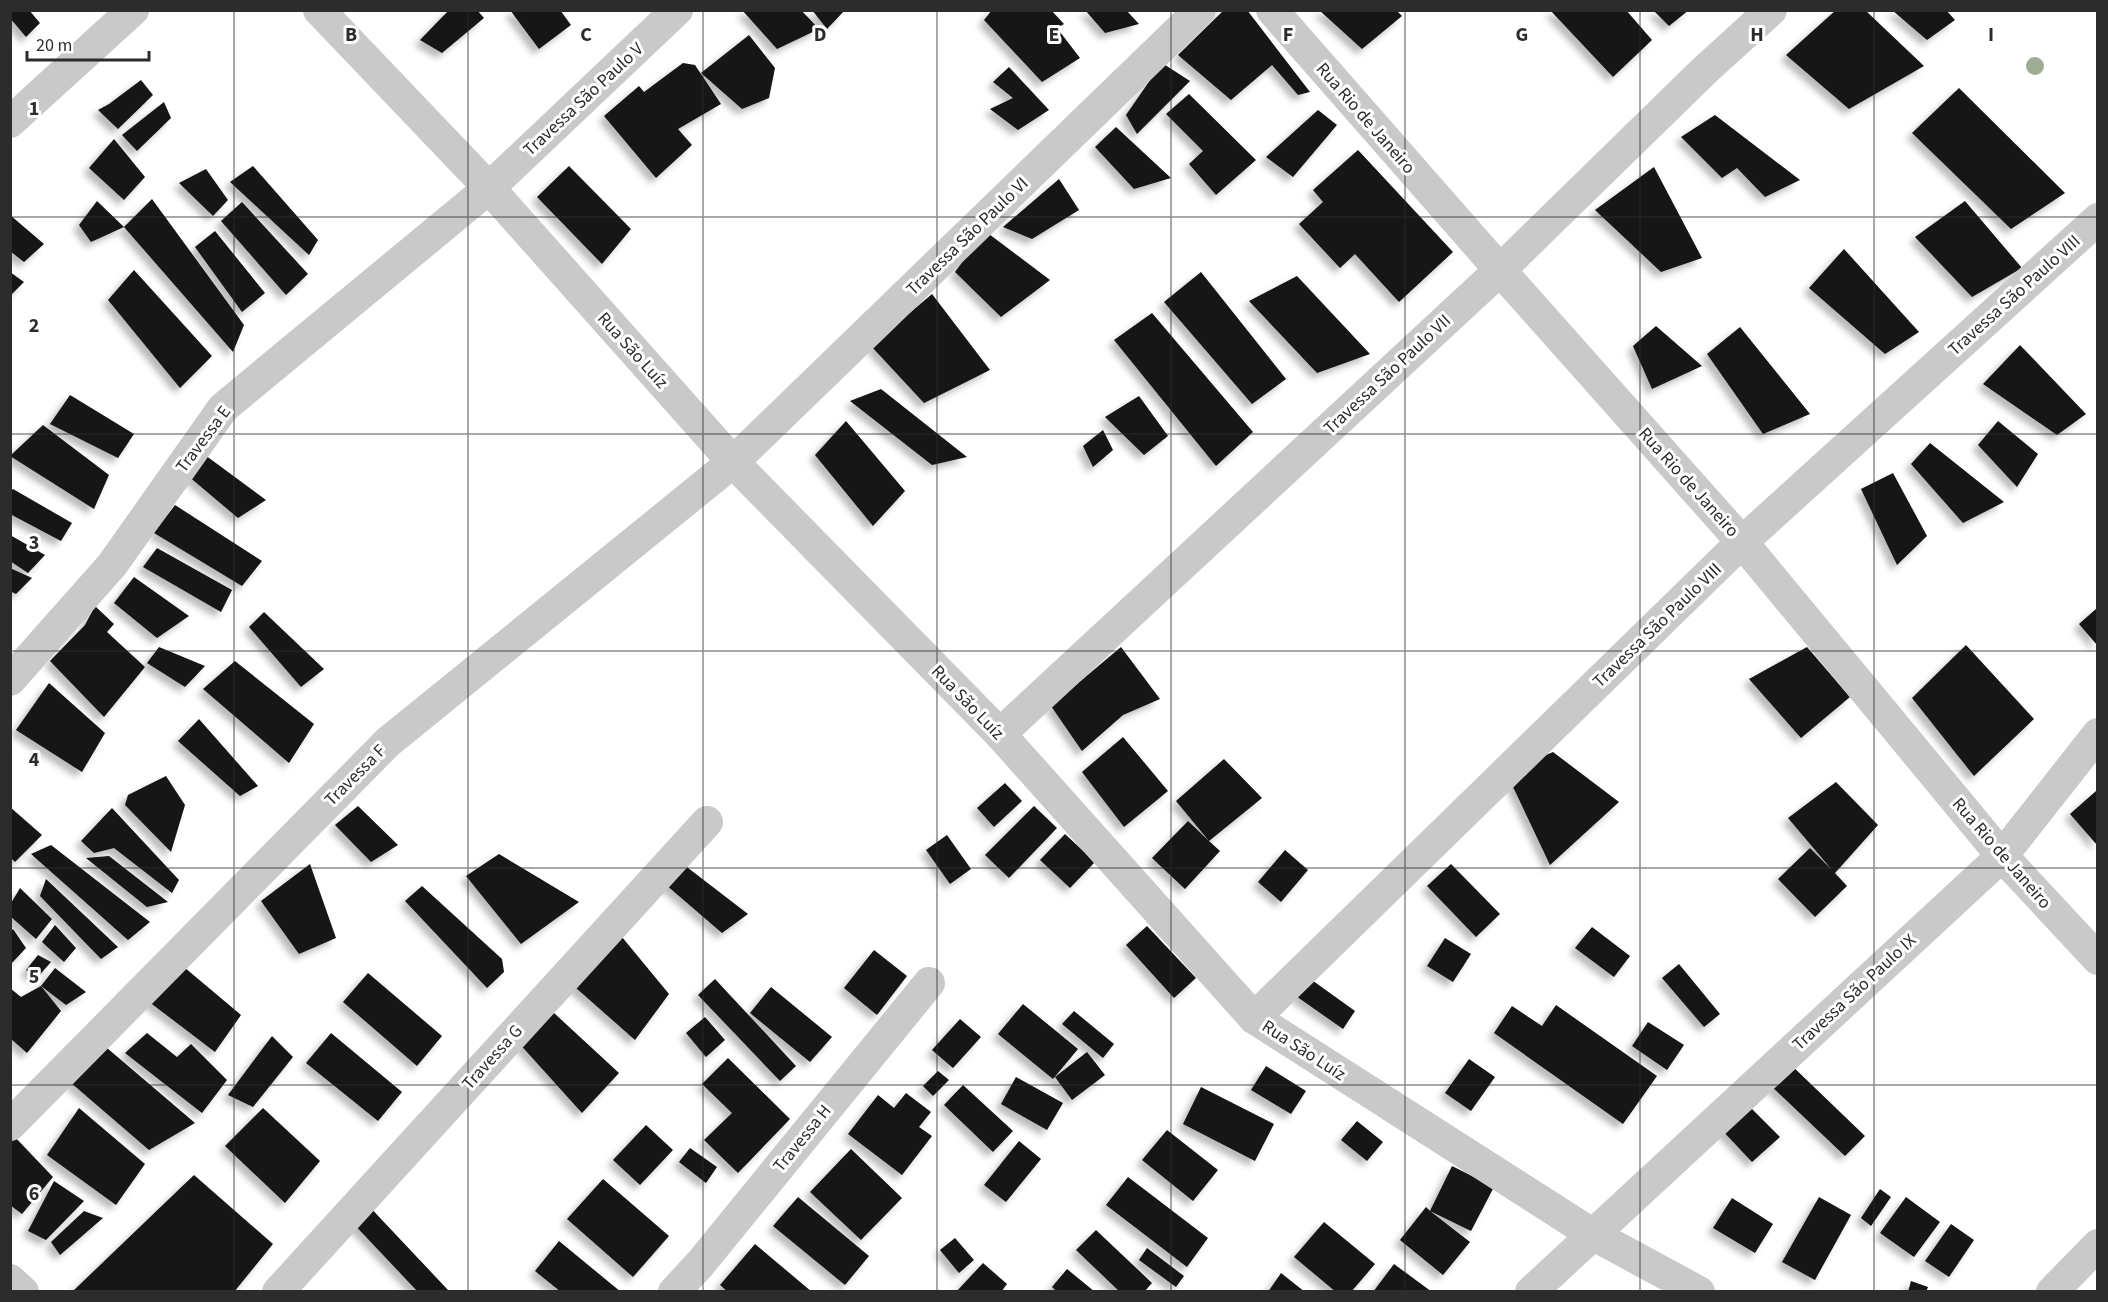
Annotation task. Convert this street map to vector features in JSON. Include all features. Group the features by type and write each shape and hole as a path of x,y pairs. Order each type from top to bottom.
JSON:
{"street":[{"path":"10,122 133,10"},
{"name":"Rua São Luíz","path":"319,10 489,188 733,462 1000,734 1254,1018 1592,1234 1699,1292"},
{"name":"Travessa São Paulo V","path":"489,188 677,10"},
{"name":"Travessa São Paulo VI","path":"733,462 1200,10"},
{"name":"Rua Rio de Janeiro","path":"1272,10 1742,542 2002,856 2097,959"},
{"name":"Travessa São Paulo VII","path":"1000,734 1500,270 1705,70 1771,10"},
{"name":"Travessa E","path":"10,680 111,565 223,408 489,188"},
{"name":"Travessa São Paulo VIII","path":"1254,1018 1742,542 2097,219"},
{"name":"Travessa F","path":"10,1125 388,742 733,462"},
{"name":"Travessa São Paulo IX","path":"1531,1292 2002,856 2097,734"},
{"name":"Travessa G","path":"278,1292 706,822"},
{"name":"Travessa H","path":"674,1292 700,1264 929,983"},
{"path":"2052,1292 2097,1245"},
{"path":"10,1280 23,1292"}],"building":[{"path":"10,10 29,10 40,23 26,37 10,18"},
{"path":"449,10 477,10 484,18 442,53 420,40"},
{"path":"510,10 560,10 571,25 539,49"},
{"path":"742,10 801,10 819,29 777,49"},
{"path":"812,10 845,10 827,29"},
{"path":"992,10 1051,10 1064,24 1057,28 1080,58 1042,82 984,20"},
{"path":"1085,10 1126,10 1139,24 1105,33"},
{"path":"1224,10 1247,10 1310,92 1298,95 1272,65 1231,100 1178,55"},
{"path":"1319,10 1396,10 1402,16 1362,49"},
{"path":"1550,10 1626,10 1652,40 1613,77"},
{"path":"1653,10 1689,10 1669,26"},
{"path":"1836,10 1865,10 1924,66 1849,109 1786,55"},
{"path":"1892,10 1946,10 1955,20 1927,40"},
{"path":"749,35 775,68 769,98 742,109 701,73"},
{"path":"683,63 695,65 721,104 678,129 692,145 656,178 604,116 639,86 644,92"},
{"path":"1162,63 1190,81 1137,134 1126,115"},
{"path":"1009,67 1049,110 1018,130 990,109 1013,98 993,82"},
{"path":"141,80 153,95 118,129 98,110"},
{"path":"1959,88 2065,193 2011,229 1912,133"},
{"path":"1189,94 1256,160 1216,195 1189,164 1203,151 1166,114"},
{"path":"164,102 171,118 137,151 122,135"},
{"path":"1318,110 1337,125 1293,177 1266,157"},
{"path":"1715,115 1800,180 1765,197 1737,168 1722,178 1681,137"},
{"path":"1116,127 1171,178 1134,189 1095,147"},
{"path":"114,139 145,177 124,200 89,168"},
{"path":"1358,150 1453,252 1399,302 1355,254 1340,268 1299,224 1323,202 1313,190"},
{"path":"253,166 318,240 309,255 230,182"},
{"path":"569,166 631,229 602,264 537,197"},
{"path":"1654,167 1702,258 1661,272 1595,210"},
{"path":"206,169 228,200 213,216 179,183"},
{"path":"1059,179 1079,210 1032,239 1003,227"},
{"path":"152,199 244,325 233,352 124,227"},
{"path":"97,201 124,227 91,242 79,225"},
{"path":"1965,201 2022,268 1972,297 1915,237"},
{"path":"242,202 308,274 286,295 221,221"},
{"path":"10,215 44,244 24,262 10,251"},
{"path":"215,231 265,293 242,312 195,247"},
{"path":"985,231 1050,280 1001,317 955,272"},
{"path":"1844,249 1919,332 1885,354 1809,288"},
{"path":"134,270 212,356 180,388 108,300"},
{"path":"10,272 24,282 10,296"},
{"path":"1201,272 1286,379 1252,404 1164,302"},
{"path":"1297,276 1370,354 1317,373 1249,301"},
{"path":"932,294 990,370 924,403 871,346"},
{"path":"1152,313 1253,432 1216,466 1114,340"},
{"path":"1656,326 1702,366 1652,389 1633,346"},
{"path":"1740,327 1810,414 1763,434 1707,354"},
{"path":"2020,345 2086,414 2057,435 1983,384"},
{"path":"881,389 967,457 932,465 850,401"},
{"path":"70,395 134,434 118,458 50,424"},
{"path":"1139,396 1168,436 1144,455 1105,417"},
{"path":"846,421 905,491 873,526 815,455"},
{"path":"1998,421 2038,454 2017,487 1978,445"},
{"path":"43,425 109,475 94,509 10,456"},
{"path":"1103,430 1113,450 1093,467 1083,446"},
{"path":"1930,443 2004,502 1963,523 1911,464"},
{"path":"205,455 266,500 238,518 187,475"},
{"path":"1893,473 1927,536 1897,565 1861,489"},
{"path":"13,489 72,523 61,541 10,514 10,492"},
{"path":"175,505 262,561 242,586 154,533"},
{"path":"10,535 45,555 28,573 10,561"},
{"path":"157,548 232,590 221,612 143,567"},
{"path":"10,568 32,578 16,594 10,591"},
{"path":"134,577 189,616 157,638 114,603"},
{"path":"95,606 114,624 107,632 145,667 104,717 50,661 85,625"},
{"path":"2097,608 2097,645 2079,624"},
{"path":"264,612 324,669 301,687 249,627"},
{"path":"1966,645 2034,719 1974,776 1912,698"},
{"path":"159,647 205,666 185,687 147,663"},
{"path":"1121,647 1160,699 1123,715 1082,751 1051,706"},
{"path":"1807,647 1850,697 1801,738 1749,679"},
{"path":"235,661 314,724 289,763 203,689"},
{"path":"49,683 105,733 82,772 16,730"},
{"path":"199,719 258,786 240,796 178,741"},
{"path":"1123,737 1168,791 1124,827 1082,772"},
{"path":"1553,752 1619,802 1550,865 1506,772"},
{"path":"1224,759 1262,798 1209,841 1176,801"},
{"path":"166,776 185,805 171,852 125,805 128,795"},
{"path":"1836,782 1878,825 1835,873 1847,886 1815,917 1778,879 1810,848 1832,870 1788,818"},
{"path":"1005,783 1022,801 994,827 977,808"},
{"path":"2096,791 2097,793 2097,845 2070,814"},
{"path":"358,806 398,845 371,862 335,825"},
{"path":"1034,806 1057,828 1009,878 985,855"},
{"path":"10,807 42,835 15,862 10,857"},
{"path":"112,808 179,880 172,893 114,848 94,853 81,841"},
{"path":"1188,821 1220,851 1185,889 1152,858"},
{"path":"1065,834 1095,862 1070,888 1040,860"},
{"path":"947,835 971,869 950,884 926,850"},
{"path":"51,845 150,922 128,940 31,854"},
{"path":"1285,850 1308,870 1281,902 1258,882"},
{"path":"499,854 579,902 521,944 466,876"},
{"path":"109,856 168,902 147,907 86,858"},
{"path":"679,861 748,914 722,933 665,884"},
{"path":"310,864 336,938 299,954 261,901"},
{"path":"1451,864 1500,914 1476,937 1427,886"},
{"path":"46,879 118,947 101,959 40,896"},
{"path":"422,886 502,959 504,972 487,988 405,901"},
{"path":"20,888 52,919 36,939 10,916 10,905"},
{"path":"55,925 76,948 64,962 42,942"},
{"path":"1147,926 1196,978 1174,998 1126,945"},
{"path":"1592,927 1630,956 1614,977 1575,948"},
{"path":"13,929 26,948 10,965 10,932"},
{"path":"617,931 669,994 635,1040 567,980"},
{"path":"1445,938 1471,954 1453,982 1427,966"},
{"path":"874,950 907,976 877,1015 844,988"},
{"path":"38,955 51,962 36,979 26,970"},
{"path":"178,962 241,1015 215,1052 148,1001"},
{"path":"1679,964 1720,1014 1704,1027 1662,978"},
{"path":"55,968 86,992 66,1005 41,986"},
{"path":"368,973 442,1036 417,1066 343,1002"},
{"path":"1309,978 1355,1011 1343,1029 1296,996"},
{"path":"715,979 796,1066 780,1081 698,995"},
{"path":"41,986 61,1011 27,1053 10,1038 10,988 21,997"},
{"path":"771,987 832,1037 810,1062 750,1013"},
{"path":"1023,1004 1078,1049 1053,1079 998,1034"},
{"path":"1556,1005 1657,1076 1623,1124 1494,1033 1512,1006 1542,1026"},
{"path":"1074,1011 1114,1044 1103,1058 1062,1024"},
{"path":"554,1013 619,1073 582,1113 517,1041"},
{"path":"705,1017 725,1040 706,1057 686,1033"},
{"path":"960,1019 981,1037 953,1068 932,1050"},
{"path":"1648,1022 1684,1045 1667,1070 1632,1046"},
{"path":"147,1033 177,1057 191,1044 227,1080 202,1113 125,1053"},
{"path":"331,1033 402,1092 378,1121 306,1063"},
{"path":"272,1036 293,1057 253,1107 228,1095"},
{"path":"107,1048 195,1123 149,1150 70,1082"},
{"path":"1087,1052 1105,1075 1072,1100 1055,1077"},
{"path":"728,1058 790,1119 738,1173 704,1140 732,1113 702,1084"},
{"path":"1469,1059 1495,1077 1471,1111 1445,1093"},
{"path":"1789,1063 1865,1136 1845,1156 1769,1084"},
{"path":"1266,1066 1306,1091 1291,1114 1251,1090"},
{"path":"938,1071 949,1080 933,1096 923,1086"},
{"path":"1016,1077 1063,1103 1047,1130 1001,1104"},
{"path":"963,1085 1013,1131 993,1152 944,1105"},
{"path":"1201,1087 1274,1124 1255,1161 1183,1124"},
{"path":"906,1093 931,1112 919,1127 932,1136 902,1175 848,1134 878,1095 894,1108"},
{"path":"1746,1103 1780,1137 1752,1162 1720,1128"},
{"path":"79,1108 145,1164 116,1205 47,1155"},
{"path":"263,1108 320,1161 285,1203 225,1146"},
{"path":"1357,1121 1383,1142 1367,1161 1341,1140"},
{"path":"646,1125 673,1150 640,1185 613,1160"},
{"path":"1167,1130 1218,1170 1193,1201 1142,1160"},
{"path":"12,1134 53,1177 22,1214 10,1205 10,1136"},
{"path":"1019,1141 1041,1159 1006,1202 984,1185"},
{"path":"690,1148 717,1167 706,1183 679,1162"},
{"path":"851,1149 902,1198 861,1240 810,1192"},
{"path":"1452,1166 1494,1187 1471,1231 1430,1211"},
{"path":"194,1175 273,1244 234,1292 72,1292"},
{"path":"1128,1177 1208,1238 1187,1267 1106,1205"},
{"path":"603,1179 669,1236 633,1277 567,1219"},
{"path":"54,1181 84,1201 46,1240 28,1231"},
{"path":"1880,1189 1891,1197 1871,1226 1861,1218"},
{"path":"798,1197 869,1256 845,1285 773,1226"},
{"path":"1819,1197 1851,1215 1815,1280 1782,1262"},
{"path":"1906,1197 1940,1222 1914,1257 1880,1233"},
{"path":"1732,1198 1773,1224 1755,1253 1713,1228"},
{"path":"366,1203 448,1290 418,1292 350,1220"},
{"path":"1426,1207 1470,1242 1443,1275 1400,1240"},
{"path":"84,1211 103,1218 60,1255 51,1242"},
{"path":"1324,1222 1375,1264 1351,1292 1336,1292 1294,1257"},
{"path":"1951,1224 1974,1240 1949,1277 1925,1261"},
{"path":"1096,1230 1152,1283 1144,1292 1120,1292 1076,1250"},
{"path":"955,1238 974,1260 959,1273 940,1250"},
{"path":"559,1241 621,1292 561,1292 535,1271"},
{"path":"755,1244 812,1292 728,1292 720,1285"},
{"path":"1147,1248 1184,1276 1176,1287 1139,1260"},
{"path":"983,1263 1007,1284 1001,1292 956,1292"},
{"path":"1394,1264 1432,1292 1373,1292"},
{"path":"1067,1269 1095,1292 1057,1292 1052,1287"},
{"path":"1281,1273 1305,1292 1268,1292"},
{"path":"1911,1281 1928,1287 1926,1292 1908,1292"}]}
